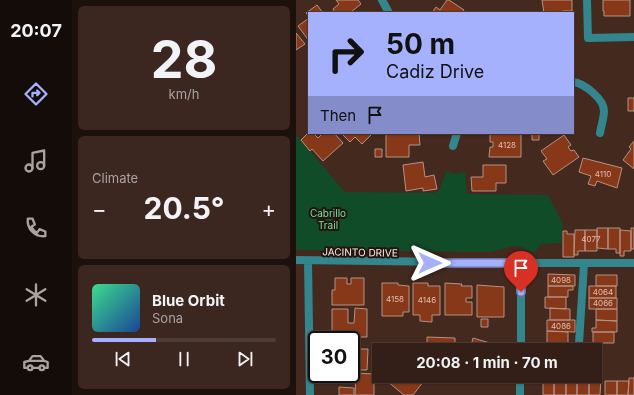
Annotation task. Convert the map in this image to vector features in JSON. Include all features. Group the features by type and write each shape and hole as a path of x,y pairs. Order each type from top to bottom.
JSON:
{"street":[{"path":"382,0 388,12"},
{"path":"587,0 588,38 634,37"},
{"path":"574,82 578,82 596,94 604,109 600,133"},
{"path":"453,146 457,134"},
{"name":"JACINTO DRIVE","path":"296,260 308,262 634,263"},
{"path":"308,262 310,395"},
{"path":"520,343 521,263"},
{"path":"579,343 584,264"},
{"path":"520,383 520,395"}],"green space":[{"name":"Cabrillo Trail","path":"296,135 345,192 433,193 439,191 446,171 456,174 465,172 467,194 548,195 563,224 561,243 541,244 534,253 516,246 490,252 296,250"}],"building":[{"path":"336,0 358,0 361,4 351,12 334,12 333,9 339,4"},
{"path":"447,0 449,0 464,10 463,12 433,12 436,7 440,10"},
{"path":"542,0 572,0 572,11 544,12"},
{"path":"603,0 630,0 630,16 604,16"},
{"path":"317,5 322,12 308,12 308,16 306,13"},
{"path":"308,19 308,40 298,26"},
{"path":"296,33 305,44 296,50"},
{"path":"628,98 634,98 634,111 628,111"},
{"path":"308,133 314,134 318,138 322,134 335,134 343,143 323,161 312,149 310,151 301,140"},
{"path":"342,134 372,134 362,144 355,137 350,142"},
{"path":"386,134 419,134 420,145 409,145 409,157 386,157"},
{"path":"490,134 521,134 521,157 489,157 490,147 493,147 493,142 490,142"},
{"path":"532,134 539,134 539,140 532,140"},
{"path":"564,135 571,145 568,147 571,151 574,150 579,157 553,175 543,161 547,159 541,151"},
{"path":"634,141 634,169 623,160 631,149 629,147"},
{"path":"375,149 382,149 382,157 375,157"},
{"path":"583,158 622,168 617,188 597,181 595,186 588,184 591,176 579,172"},
{"path":"423,162 425,177 434,175 437,189 423,191 423,188 406,191 403,165"},
{"path":"483,165 506,165 506,183 496,183 496,191 472,191 471,177 483,177"},
{"path":"597,228 608,228 608,249 597,248"},
{"path":"608,228 620,228 620,253 616,253 616,249 608,249"},
{"path":"631,228 634,228 634,249 631,249"},
{"path":"575,230 585,230 585,251 578,251 578,255 574,255"},
{"path":"585,230 597,230 597,251 585,251"},
{"path":"620,230 631,231 631,251 624,251 624,256 620,256"},
{"path":"563,231 567,231 567,234 574,234 574,257 563,257"},
{"path":"548,274 575,275 575,286 548,286"},
{"path":"596,275 617,275 617,286 596,286"},
{"path":"335,278 347,278 347,284 351,284 351,278 364,278 364,305 332,305 332,290 335,290"},
{"path":"382,283 398,283 398,285 409,286 409,312 403,312 403,316 382,316"},
{"path":"413,283 428,283 428,286 440,286 440,315 432,315 432,322 420,321 420,315 413,315"},
{"path":"445,283 462,284 461,286 472,286 472,298 466,298 466,302 472,302 472,315 445,315"},
{"path":"477,285 504,287 504,317 477,317"},
{"path":"548,286 573,286 573,290 568,290 568,297 548,297"},
{"path":"589,286 616,286 616,298 589,298"},
{"path":"545,297 566,297 566,309 545,308"},
{"path":"589,298 617,298 617,309 589,309"},
{"path":"355,308 367,309 367,337 360,337 360,331 332,331 332,309 348,309 348,323 354,323"},
{"path":"550,308 570,309 570,320 550,320"},
{"path":"596,309 617,309 617,321 596,320"},
{"path":"481,319 488,319 488,327 481,327"},
{"path":"547,320 575,320 575,332 547,331"},
{"path":"596,320 617,321 617,332 592,332 592,328 596,328"},
{"path":"547,331 568,332 568,343 547,343"},
{"path":"593,332 614,332 614,343 593,343"},
{"path":"427,337 455,338 455,343 427,343"},
{"path":"473,338 490,343 472,343"},
{"path":"360,349 368,349 367,370 360,370"},
{"path":"360,373 372,374 374,395 355,395 356,383 360,383"},
{"path":"629,378 634,378 634,395 628,395"},
{"path":"605,381 617,381 617,395 605,395"},
{"path":"617,381 629,381 628,395 617,395"},
{"path":"389,383 422,383 413,395 404,395"},
{"path":"543,383 554,383 554,395 543,395"},
{"path":"554,383 566,383 566,395 554,395"},
{"path":"566,383 577,383 577,395 566,395"},
{"path":"577,383 589,383 589,395 577,395"},
{"path":"589,383 601,383 600,395 589,395"},
{"path":"339,387 354,388 354,395 339,395"}],"route":[{"path":"430,263 521,263 521,292"}]}
